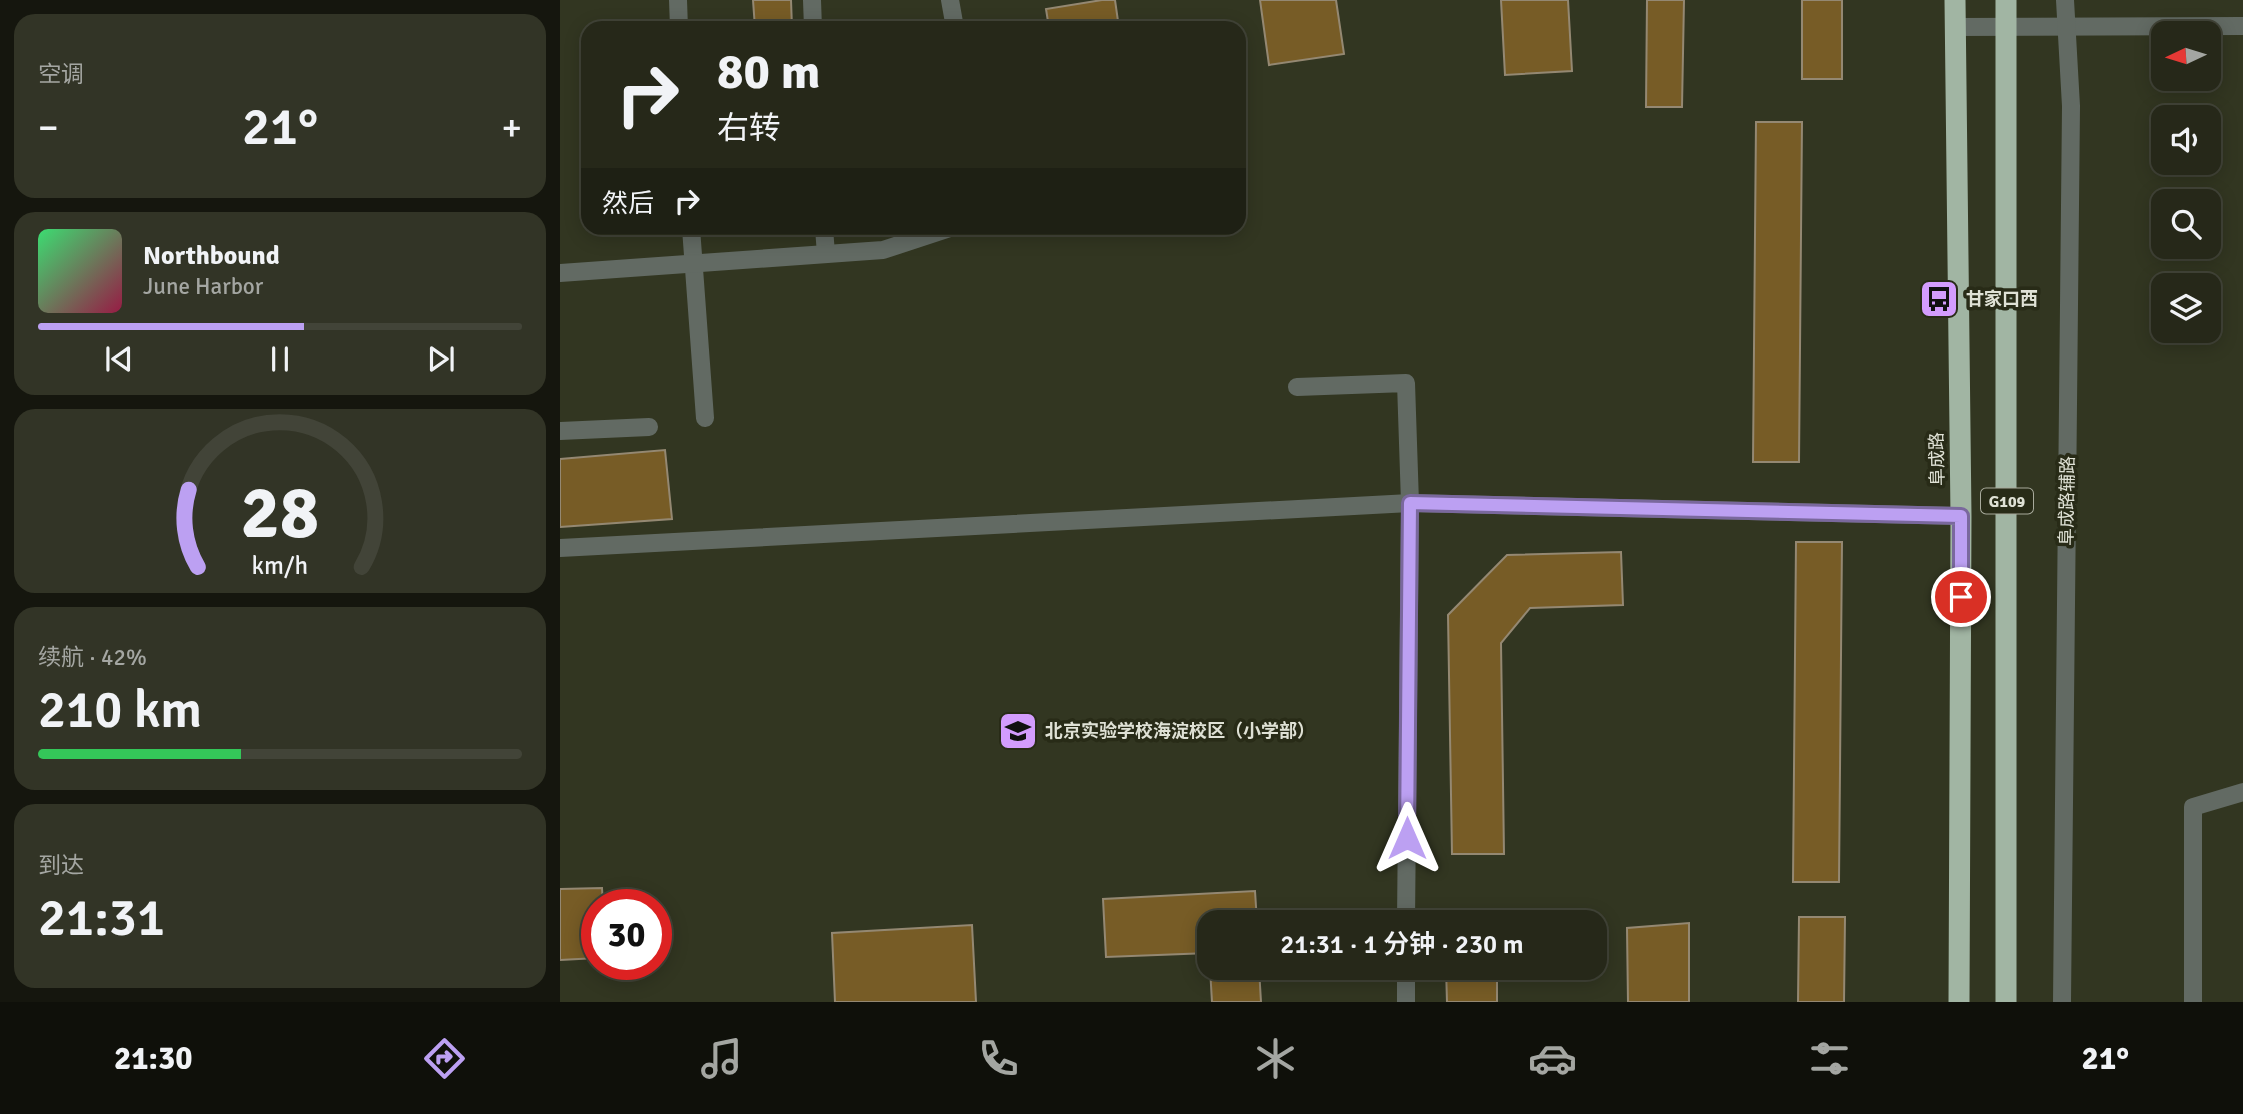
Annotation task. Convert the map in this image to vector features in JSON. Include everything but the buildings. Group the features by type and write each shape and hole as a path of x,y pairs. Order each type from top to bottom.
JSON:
{"highway":[{"name":"阜成路","path":"1955,0 1961,516 1959,1002"},
{"name":"G109","path":"2006,0 2006,1002"}],"street":[{"path":"678,0 679,21"},
{"path":"812,0 813,21"},
{"path":"950,0 954,21"},
{"name":"阜成路辅路","path":"2062,1002 2071,106 2065,0"},
{"path":"1954,27 2243,26"},
{"path":"692,235 705,418"},
{"path":"825,235 826,254"},
{"path":"560,272 883,250 929,235"},
{"path":"1297,387 1406,383 1410,503 1406,910"},
{"path":"560,431 649,427"},
{"path":"560,548 1410,503 1961,516"},
{"path":"2193,1002 2193,807 2243,792"},
{"path":"1406,980 1406,1002"}],"place":[{"name":"甘家口西","path":"1939,299"},
{"name":"北京实验学校海淀校区（小学部）","path":"1018,731"}],"route":[{"path":"1407,838 1410,503 1961,516 1961,597"}]}
